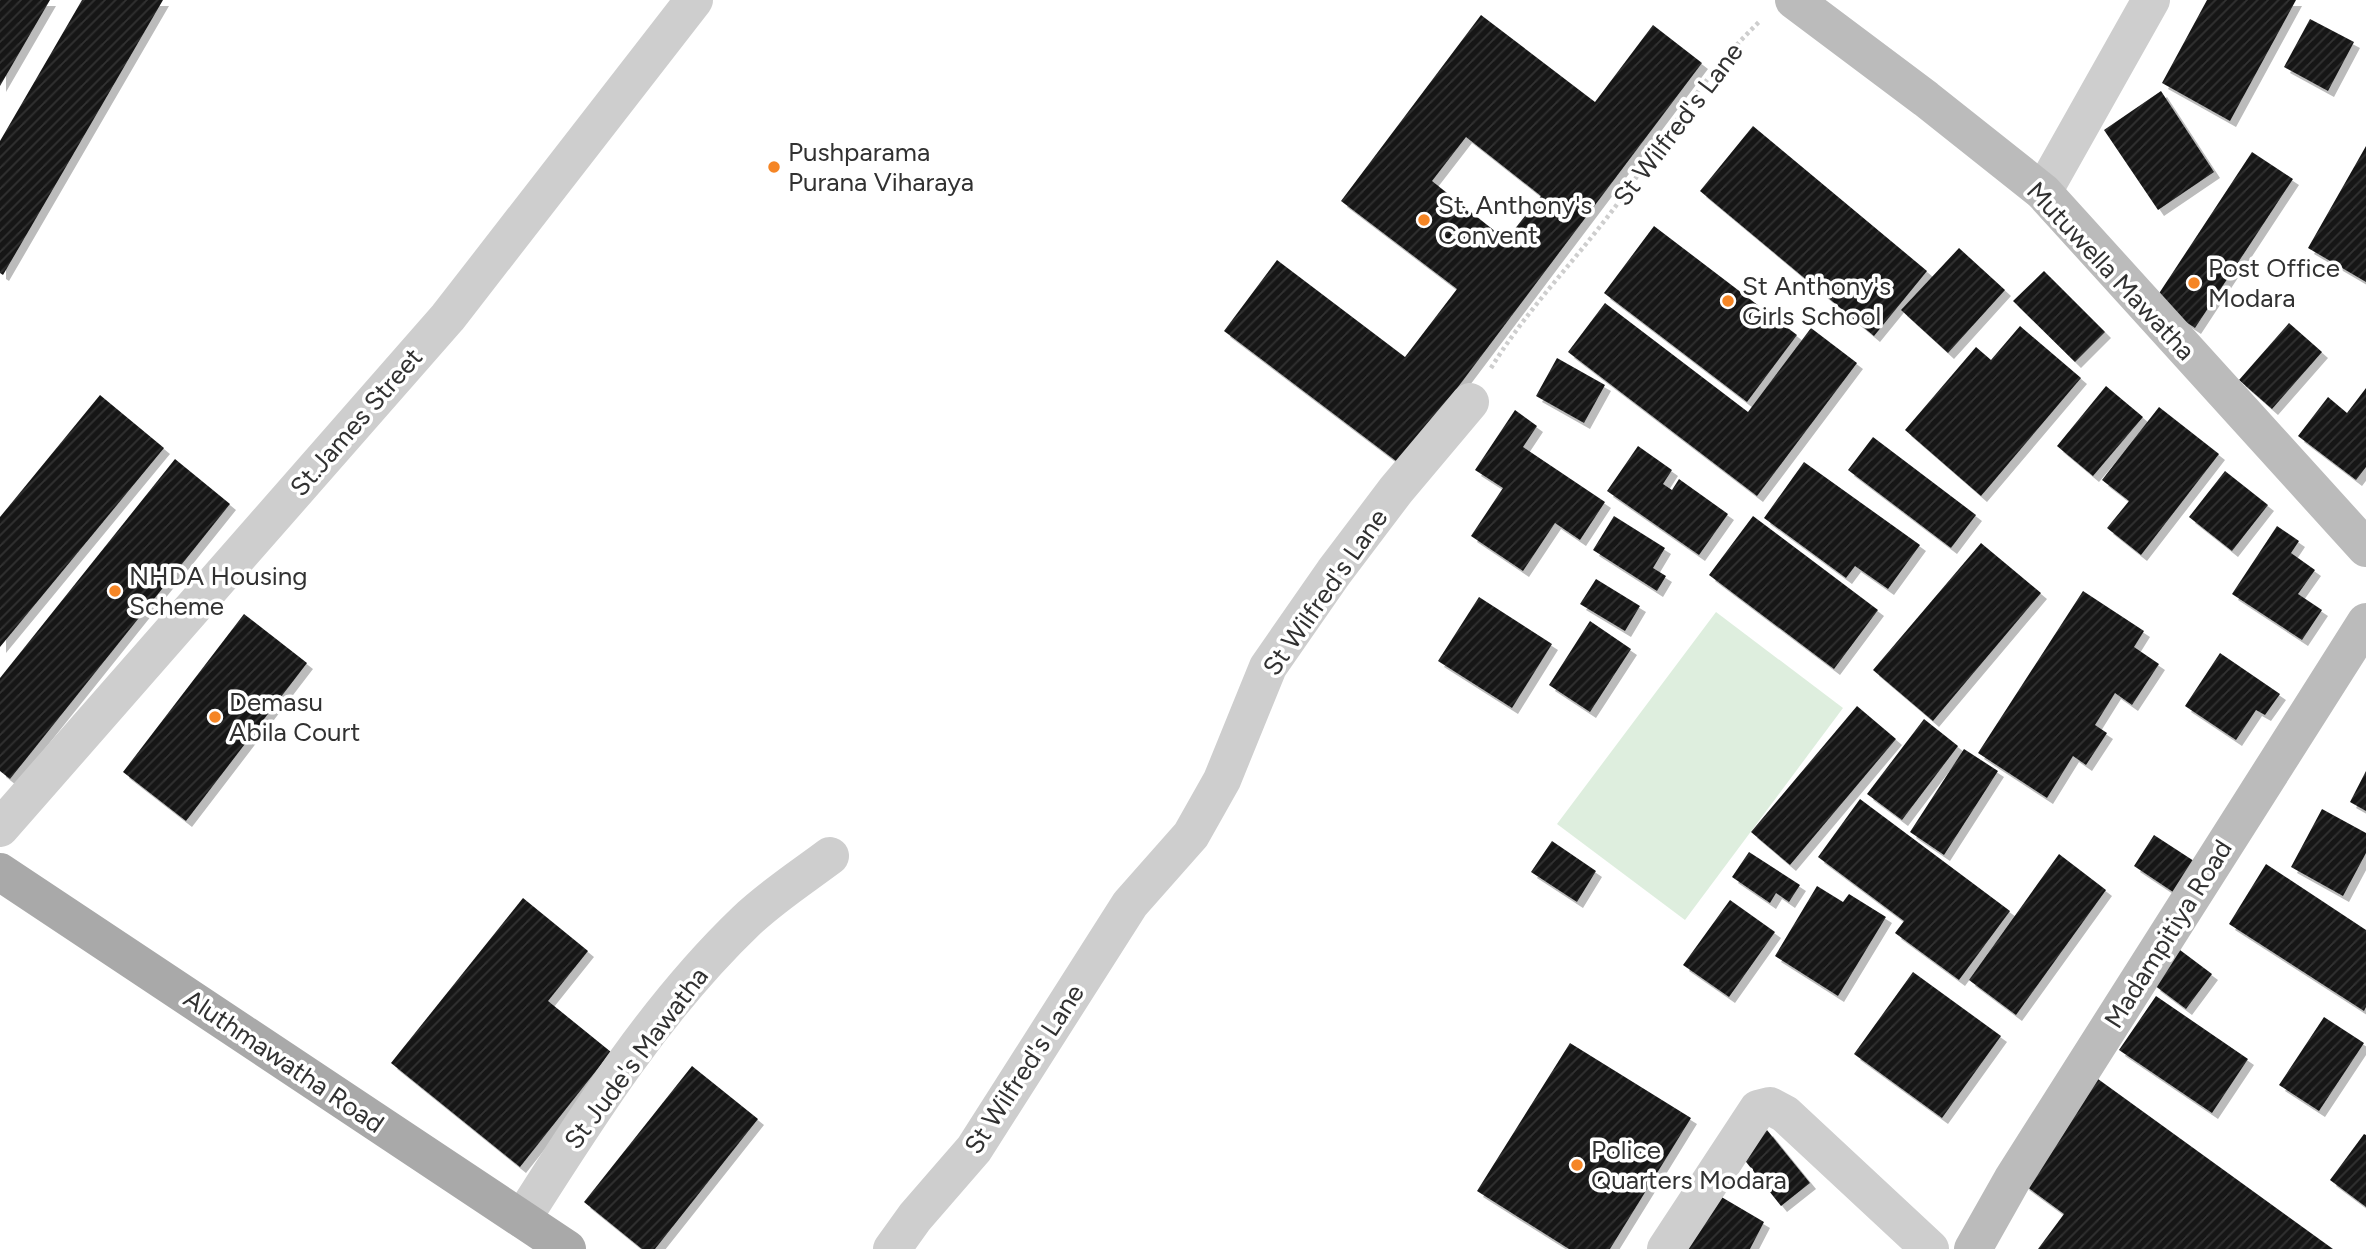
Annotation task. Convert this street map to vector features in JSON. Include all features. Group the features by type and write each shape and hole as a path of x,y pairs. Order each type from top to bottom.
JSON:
{"main road":[{"name":"Aluthmawatha Road","path":"0,872 568,1249"}],"street":[{"name":"St.James Street","path":"0,828 448,317 694,0"},
{"path":"2043,192 2151,0"},
{"name":"Mutuwella Mawatha","path":"1779,8 1926,99 2043,192 2366,548"},
{"name":"St Wilfred's Lane","path":"892,1249 915,1217 974,1149 1130,904 1191,835 1222,780 1268,667 1365,531 1470,402"},
{"name":"Madampitiya Road","path":"1973,1249 2012,1181 2366,622"},
{"name":"St Jude's Mawatha","path":"522,1219 635,1049 692,979 747,920 830,856"},
{"path":"1666,1249 1758,1109 1770,1106 1785,1114 1930,1249"}],"path":[{"name":"St Wilfred's Lane","path":"1470,402 1510,338 1617,204 1731,49 1779,8"}],"green space":[{"path":"1716,612 1843,708 1685,920 1557,824"}],"building":[{"path":"0,0 50,0 0,86"},
{"path":"82,0 163,0 3,275 0,273 0,141"},
{"path":"2207,0 2296,0 2230,121 2162,83"},
{"name":"St. Anthony's Convent","path":"1481,15 1595,102 1653,25 1702,63 1400,464 1224,331 1277,260 1405,357 1457,289 1341,201","holes":["1466,137 1541,196 1506,240 1432,181"]},
{"path":"2310,19 2354,42 2328,91 2284,67"},
{"path":"2161,91 2214,172 2158,210 2104,130"},
{"path":"1753,126 1927,271 1874,336 1700,191"},
{"path":"2366,146 2366,282 2308,248"},
{"path":"2252,152 2293,179 2195,328 2154,301"},
{"path":"1654,226 1797,335 1747,402 1604,293"},
{"path":"1959,248 2005,290 1948,353 1901,310"},
{"path":"2044,271 2105,332 2075,362 2013,301"},
{"path":"1605,303 1748,412 1811,328 1857,363 1757,496 1568,352"},
{"path":"2289,323 2322,352 2272,409 2239,380"},
{"path":"2020,326 2081,378 1981,496 1905,430 1976,347 1991,360"},
{"path":"1557,358 1605,385 1584,423 1536,396"},
{"path":"2106,386 2143,417 2093,476 2057,446"},
{"path":"2366,388 2366,467 2356,480 2298,436 2328,397 2347,413"},
{"path":"100,395 164,448 0,647 0,517"},
{"path":"2159,407 2219,454 2141,555 2107,528 2129,501 2102,480"},
{"path":"1515,410 1537,426 1523,447 1605,502 1580,540 1555,523 1523,571 1471,536 1503,488 1475,470"},
{"path":"1873,437 1976,515 1951,548 1848,470"},
{"path":"1638,446 1672,470 1663,484 1672,490 1679,479 1728,514 1699,555 1607,491"},
{"name":"NHDA Housing Scheme","path":"175,459 230,504 10,779 0,771 0,678"},
{"path":"1804,462 1920,545 1888,589 1855,566 1846,578 1764,518"},
{"path":"2225,471 2268,505 2232,551 2189,517"},
{"path":"1614,516 1665,548 1653,568 1666,576 1657,591 1593,550"},
{"path":"1753,516 1878,610 1834,669 1709,575"},
{"path":"2277,526 2299,541 2291,553 2315,570 2298,594 2322,610 2302,640 2232,594"},
{"path":"1981,543 2041,593 1933,721 1873,670"},
{"path":"1596,579 1640,606 1625,631 1580,604"},
{"path":"2083,591 2144,631 2134,647 2159,664 2132,705 2115,693 2095,725 2107,733 2086,765 2073,756 2047,798 1978,753"},
{"path":"1479,597 1552,644 1512,708 1438,661"},
{"name":"Demasu Abila Court","path":"244,614 307,663 186,821 123,772"},
{"path":"1590,621 1631,649 1590,712 1549,685"},
{"path":"2220,653 2280,694 2265,715 2256,710 2236,740 2185,706"},
{"path":"1857,706 1896,739 1790,865 1751,832"},
{"path":"1924,719 1958,746 1902,820 1867,794"},
{"path":"1964,749 1998,771 1944,855 1910,832"},
{"path":"2366,771 2366,811 2350,802"},
{"path":"1860,799 2010,911 1959,980 1895,933 1904,921 1818,857"},
{"path":"2322,809 2366,833 2366,853 2343,896 2291,867"},
{"path":"2154,835 2197,863 2176,894 2134,866"},
{"path":"1552,841 1596,871 1577,902 1531,872"},
{"path":"1749,852 1800,885 1789,902 1776,893 1770,903 1732,877"},
{"path":"2059,854 2106,890 2016,1015 1969,980"},
{"path":"2266,864 2366,930 2364,1011 2229,924"},
{"path":"1817,886 1843,902 1849,894 1886,917 1838,996 1775,956"},
{"path":"523,898 588,951 548,1001 611,1052 520,1167 391,1063"},
{"path":"1730,900 1775,932 1729,997 1683,965"},
{"path":"2180,950 2212,974 2186,1009 2154,985"},
{"path":"1913,972 2001,1036 1942,1118 1854,1054"},
{"path":"2156,996 2248,1059 2212,1113 2119,1050"},
{"path":"2324,1017 2364,1043 2319,1111 2279,1085"},
{"name":"Police Quarters Modara","path":"1570,1043 1691,1118 1610,1249 1569,1249 1477,1191"},
{"path":"692,1066 758,1119 655,1249 642,1249 584,1202"},
{"path":"2098,1079 2333,1249 2038,1249 2064,1214 2023,1184"},
{"path":"1767,1130 1810,1183 1781,1206 1739,1153"},
{"path":"2364,1134 2366,1135 2366,1207 2330,1180"},
{"path":"1713,1192 1764,1222 1750,1249 1681,1249"}],"place":[{"name":"Pushparama Purana Viharaya","path":"774,167"},
{"name":"St. Anthony's Convent","path":"1424,220"},
{"name":"Post Office Modara","path":"2194,283"},
{"name":"St Anthony's Girls School","path":"1728,301"},
{"name":"NHDA Housing Scheme","path":"115,591"},
{"name":"Demasu Abila Court","path":"215,717"},
{"name":"Police Quarters Modara","path":"1577,1165"}]}
